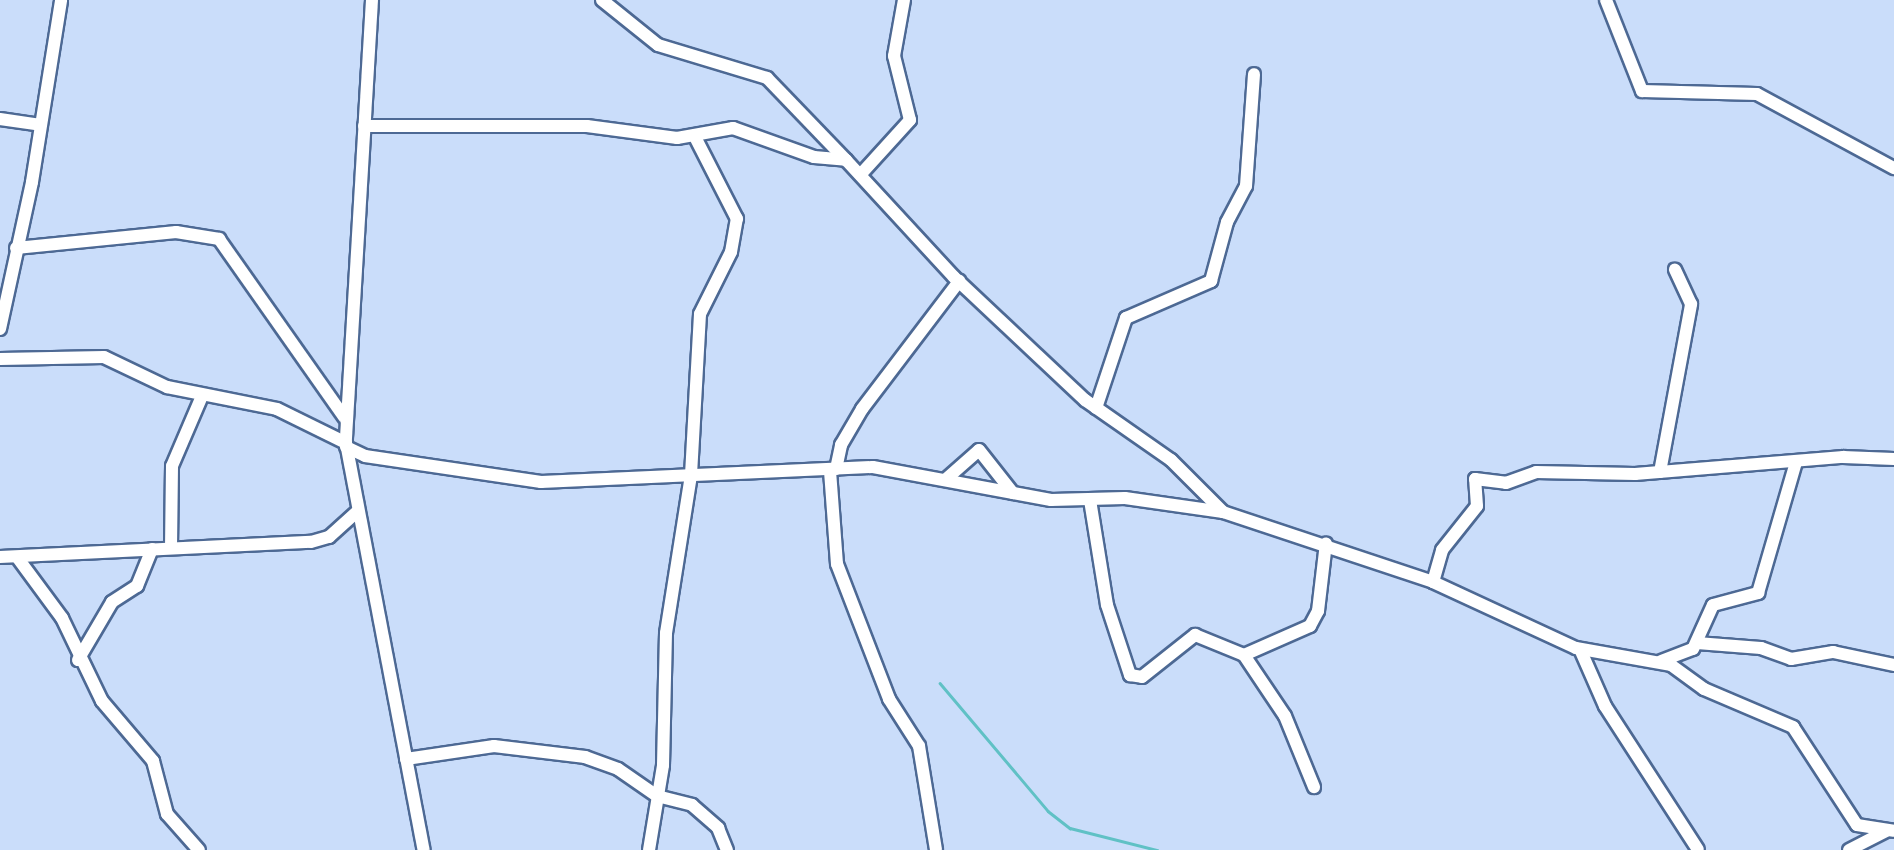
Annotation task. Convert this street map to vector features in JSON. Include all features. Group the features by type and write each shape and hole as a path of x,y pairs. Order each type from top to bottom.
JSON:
{"street":[{"path":"0,330 41,125 61,0"},
{"path":"372,0 344,417 349,471 424,850"},
{"path":"602,0 658,45 767,78 861,174 958,281 1096,408 1171,460 1223,512"},
{"path":"861,174 910,120 894,56 904,0"},
{"path":"1606,0 1642,91 1757,94 1894,167"},
{"path":"1096,408 1126,318 1211,281 1227,222 1246,186 1254,74"},
{"path":"0,119 41,125"},
{"path":"365,127 587,126 694,135 733,128 814,158 846,160"},
{"path":"649,850 657,796 666,633 691,475 700,314 731,252 737,219 694,135"},
{"path":"16,248 176,232 219,239 344,417"},
{"path":"1660,472 1691,304 1675,270"},
{"path":"936,850 919,746 889,699 838,564 833,470 841,445 862,409 958,281"},
{"path":"0,359 104,358 202,396 277,409 365,456 541,481 873,467 1013,493 1223,512 1326,543 1433,582 1580,649 1661,662 1712,692 1793,727 1857,825 1891,829"},
{"path":"171,548 172,466 202,396"},
{"path":"946,480 979,450 1013,493"},
{"path":"349,471 365,456"},
{"path":"1433,582 1442,550 1477,506 1474,479 1506,483 1536,472 1660,472 1796,462 1894,459"},
{"path":"1661,662 1689,653 1697,643 1708,609 1753,597 1762,588 1796,462"},
{"path":"1090,500 1107,605 1130,675 1142,677 1195,635 1244,655 1285,716 1314,787"},
{"path":"0,557 311,542 329,537 357,512"},
{"path":"1244,655 1310,626 1318,611 1326,543"},
{"path":"78,660 112,602 137,586 152,549"},
{"path":"17,557 62,618 78,660 102,701 153,761 167,814 196,849"},
{"path":"1697,643 1761,648 1791,659 1833,652 1894,665"},
{"path":"1580,649 1605,706 1698,850"},
{"path":"407,758 470,747 522,747 599,762 657,796 692,805 718,828 727,850"},
{"path":"1849,850 1891,829"}],"waterway":[{"path":"940,683 1048,811 1070,828 1157,850"}]}
